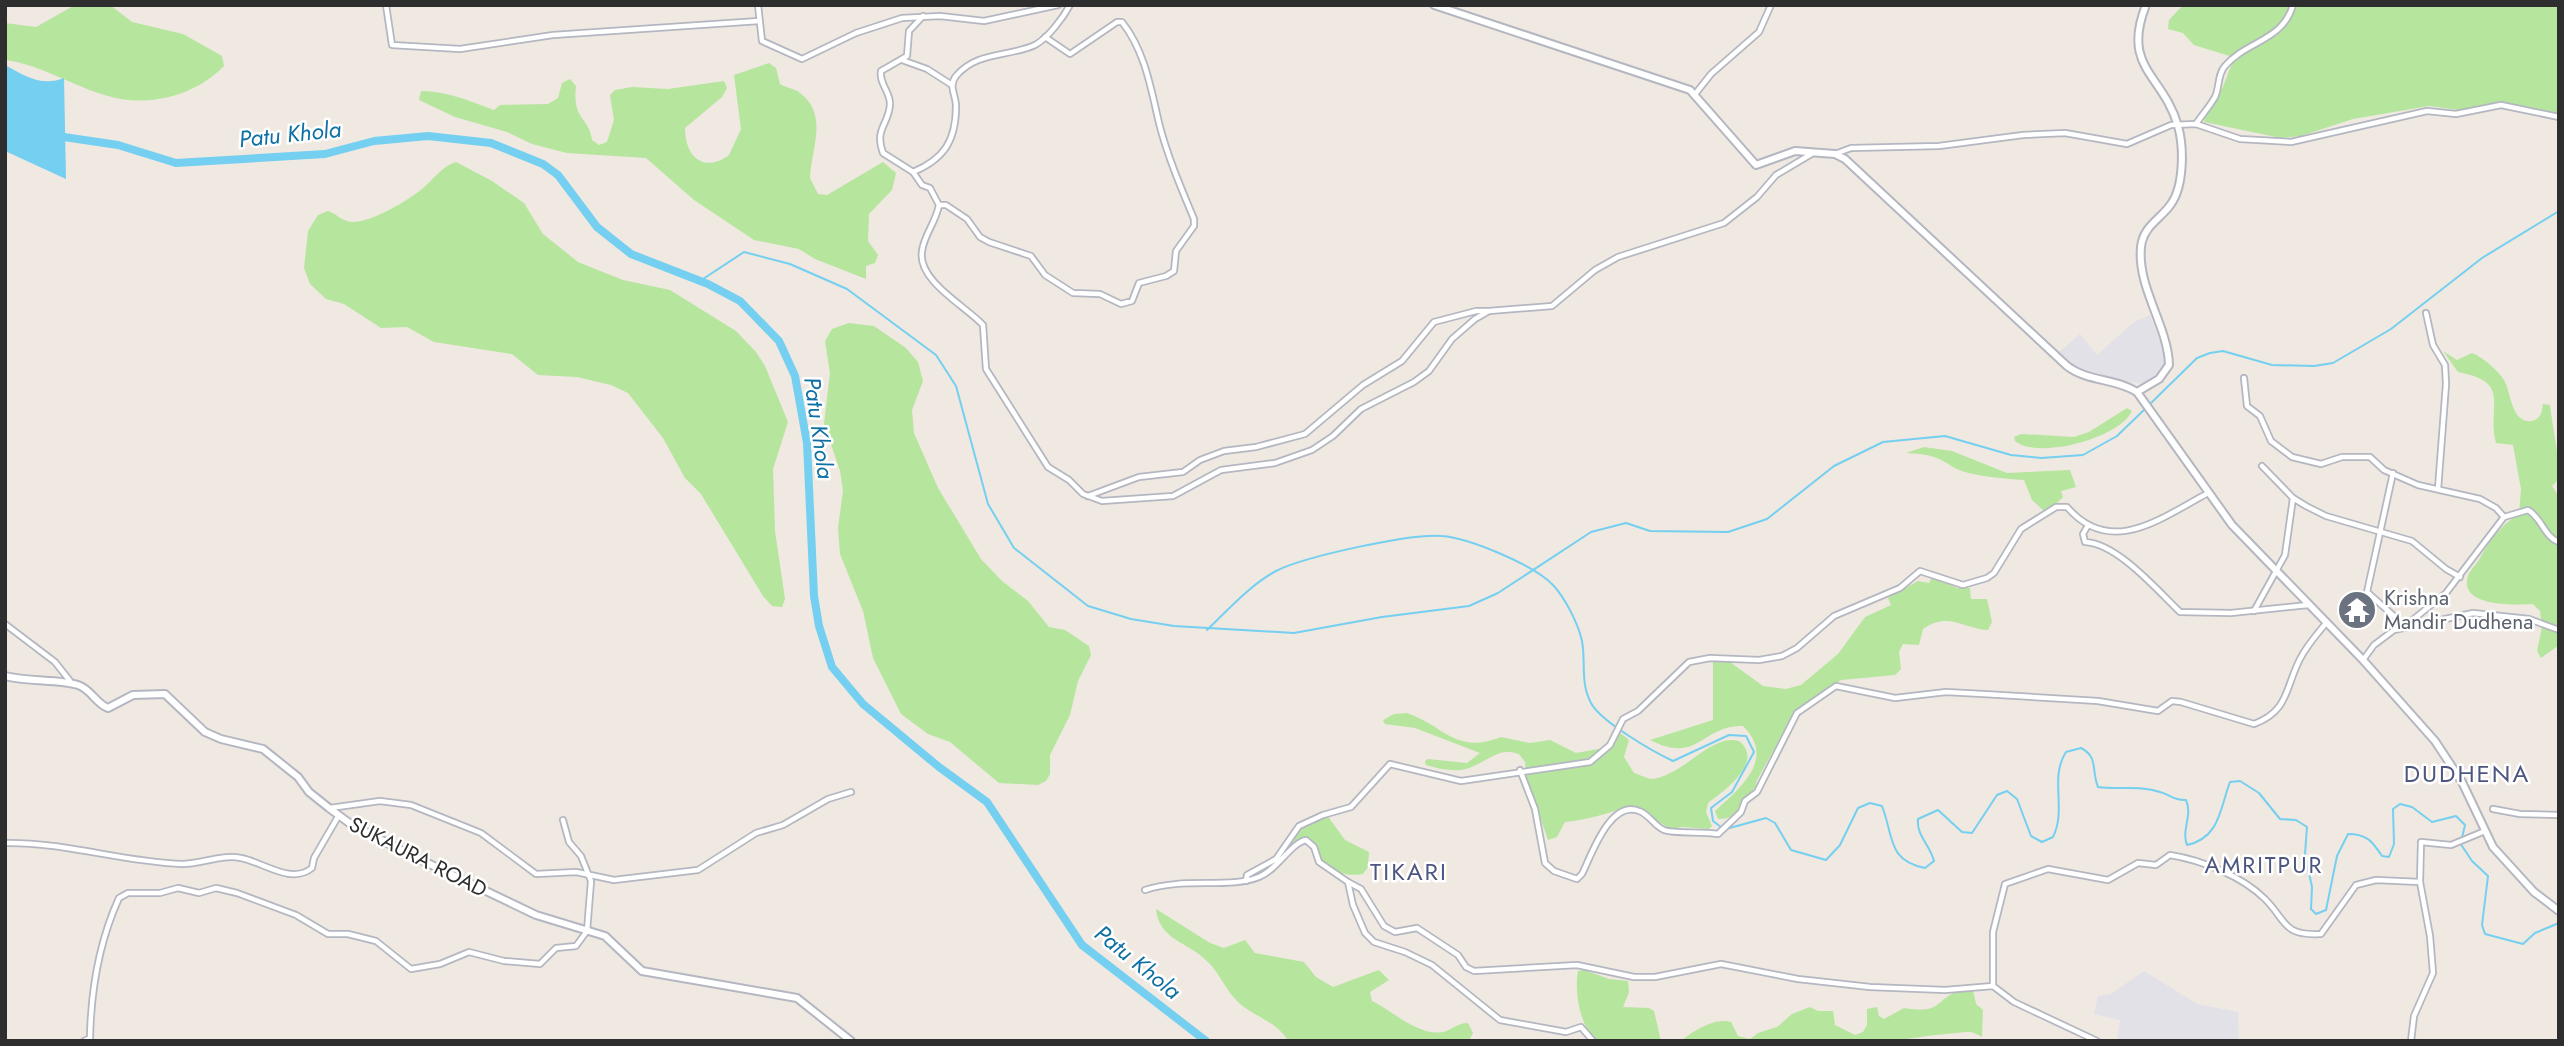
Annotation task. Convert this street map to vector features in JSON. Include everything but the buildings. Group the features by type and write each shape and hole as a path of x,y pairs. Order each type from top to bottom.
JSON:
{"main road":[{"path":"1434,5 1696,93 1745,156 1756,165 1795,151 1835,154 1857,168 2067,366 2085,378 2119,384 2139,394 2162,423 2208,493 2253,550 2327,622 2435,741 2462,782 2485,831 2505,862 2534,892 2559,911"},
{"path":"2139,394 2159,379 2169,365 2151,306 2141,246 2149,226 2170,207 2176,195 2181,163 2178,126 2165,97 2138,56 2137,36 2146,5"},
{"path":"5,676 39,683 74,684"},
{"name":"SUKAURA ROAD","path":"74,684 87,690 108,708 132,695 165,694 205,732 221,739 263,749 298,776 309,792 339,816 502,901 605,936 642,971 797,998 851,1041"}],"street":[{"path":"386,5 392,45 439,49 553,35 759,21"},
{"path":"758,5 762,41 802,60 880,24 923,16 984,21 1058,5"},
{"path":"912,172 927,166 947,150 956,107 951,85 957,74 980,59 1030,47 1045,37 1070,5"},
{"path":"1696,93 1711,74 1759,32 1771,5"},
{"path":"2196,124 2216,96 2221,70 2244,51 2277,33 2290,15 2293,5"},
{"path":"923,16 909,31 907,56 881,71 880,78 890,107 880,126 883,153 912,172 922,185 930,188 939,205 960,214 989,242 1031,256 1045,275 1078,294 1100,294 1121,304 1132,301 1139,284 1174,271 1176,251 1194,226 1194,219 1165,143 1152,88 1132,37 1122,22 1117,22 1070,54 1045,37"},
{"path":"902,60 927,69 951,85"},
{"path":"1835,154 1851,148 1939,146 2023,135 2065,133 2127,144 2161,127 2196,124 2240,139 2291,142 2427,111 2456,114 2501,105 2559,117"},
{"path":"1088,496 1139,477 1183,472 1200,460 1224,451 1256,447 1305,434 1363,385 1402,361 1434,322 1476,311 1552,306 1594,270 1618,257 1724,223 1757,197 1776,175 1814,152"},
{"path":"939,205 922,248 923,263 958,307 983,325 986,369 1041,459 1088,496 1102,501 1174,496 1221,470 1275,463 1312,450 1333,436 1361,409 1414,382 1429,370 1452,339 1489,311"},
{"path":"2426,313 2433,345 2445,365 2438,489"},
{"path":"2244,378 2247,406 2260,416 2271,441 2283,452 2321,464 2342,457 2362,456 2418,485 2480,499 2504,517"},
{"path":"2262,466 2292,498 2326,516 2412,541 2460,577"},
{"path":"2393,473 2367,592 2405,626"},
{"path":"1246,881 1247,875 1276,859 1299,826 1357,802 1390,764 1461,781 1520,770 1590,762 1598,758 1610,745 1623,719 1638,711 1689,662 1710,657 1759,660 1782,656 1797,648 1834,616 1900,588 1920,571 1963,585 1987,578 1994,573 2021,529 2056,507 2067,507 2087,527 2106,533 2130,531 2208,493"},
{"path":"2253,612 2277,573 2288,543 2292,498"},
{"path":"2363,660 2385,636 2405,626 2445,593 2504,517 2528,510 2537,516 2551,538 2559,542"},
{"path":"2087,527 2083,534 2085,542 2097,543 2136,568 2180,612 2253,612 2309,605"},
{"path":"2405,626 2481,612 2506,619 2529,619 2559,629"},
{"path":"1520,770 1535,809 1545,863 1572,880 1582,874 1604,828 1622,813 1632,809 1640,811 1665,831 1695,830 1718,834 1757,792 1797,713 1836,686 1895,698 1946,692 2098,701 2158,711 2172,701 2253,724 2273,715 2283,704 2299,661 2327,622"},
{"path":"5,624 54,662 74,684"},
{"path":"329,808 380,801 411,805 481,833 536,874 555,872 614,880 698,870 756,833 783,825 828,799 851,792"},
{"path":"2493,809 2520,814 2559,815"},
{"path":"5,843 93,850 181,864 237,857 280,872 298,874 312,868 314,858 339,816"},
{"path":"83,1041 90,1038 91,998 105,929 119,898 128,893 160,893 178,888 199,893 216,888 237,893 296,915 328,934 348,934 376,941 411,969 440,964 469,951 504,961 540,964 556,948 576,946 587,931 591,889 581,856 569,842 562,820"},
{"path":"2411,1041 2414,1016 2433,973 2430,936 2420,883 2421,842 2451,845 2485,831"},
{"path":"1145,890 1188,881 1246,881 1272,869 1300,841 1306,840 1314,847 1320,862 1361,889 1384,926 1403,933 1417,928 1458,954 1466,967 1474,971 1577,965 1634,977 1655,977 1721,964 1798,979 1870,987 1945,990 1993,986 2014,1002 2097,1041"},
{"path":"1993,986 1993,932 2005,884 2048,869 2108,880 2138,863 2156,865 2170,855 2179,856 2230,874 2265,899 2287,928 2308,934 2326,930 2356,884 2376,880 2420,883"},
{"path":"1348,882 1365,933 1374,942 1405,951 1432,965 1500,1020 1566,1031 1581,1027 1594,1041"}],"shaded area":[{"path":"2150,315 2166,359 2158,376 2144,384 2085,375 2058,353 2080,334 2097,355 2134,322"},
{"path":"2144,971 2197,1004 2238,1012 2239,1041 2117,1041 2120,1020 2094,1014 2098,996 2111,994"}],"green space":[{"path":"75,5 110,5 132,22 183,34 222,56 224,66 185,92 138,101 108,96 32,66 5,60 5,23 36,27"},
{"path":"2183,5 2559,5 2559,115 2495,103 2459,110 2429,106 2353,119 2301,136 2281,138 2204,122 2236,58 2194,45 2183,33 2168,29 2169,20"},
{"path":"769,63 776,68 780,84 800,93 814,111 816,133 810,178 818,194 827,195 883,162 896,173 892,190 869,214 868,241 878,255 875,263 866,266 866,279 815,259 799,249 754,240 694,200 646,158 567,153 532,144 507,132 455,117 419,100 421,91 431,91 494,110 500,105 548,104 558,98 562,83 570,79 576,86 576,106 588,126 592,140 599,145 607,142 614,120 610,95 615,90 632,87 668,89 724,81 727,88 722,97 685,128 692,154 697,159 711,163 729,155 741,129 734,75"},
{"path":"456,162 492,181 524,203 543,234 578,262 623,280 670,290 736,331 756,352 765,366 788,422 773,469 775,531 785,599 782,607 772,606 763,596 701,494 685,478 663,438 628,393 611,385 577,377 538,375 512,354 434,342 407,327 381,328 344,304 326,299 310,284 304,268 308,231 318,215 328,211 344,220 355,222 375,217 415,194 442,170"},
{"path":"849,323 874,326 906,348 918,362 923,381 912,410 914,433 938,488 981,559 1002,581 1028,601 1049,627 1065,630 1089,646 1091,655 1078,681 1070,715 1050,755 1050,774 1046,781 1038,785 999,783 950,742 928,734 901,714 873,658 863,611 840,554 838,528 843,491 840,471 824,424 830,373 825,341 832,329"},
{"path":"2443,351 2457,360 2472,353 2491,366 2505,382 2516,413 2525,421 2537,419 2543,404 2550,405 2559,470 2559,479 2552,486 2559,497 2559,645 2541,658 2537,651 2542,627 2540,611 2533,604 2503,604 2480,599 2472,594 2467,586 2469,574 2492,539 2519,514 2521,489 2513,445 2496,443 2492,389 2475,376 2458,372"},
{"path":"2127,408 2132,411 2112,430 2078,443 2041,448 2015,441 2014,437 2021,434 2074,437 2089,432"},
{"path":"1924,447 1952,451 2007,473 2070,470 2076,487 2061,491 2063,497 2054,506 2043,510 2032,500 2024,480 1968,473 1931,456 1906,453"},
{"path":"1932,577 1957,588 1970,588 1971,599 1987,599 1992,622 1988,630 1948,621 1932,624 1923,629 1919,645 1903,644 1899,652 1901,669 1895,675 1841,680 1806,703 1791,719 1755,787 1733,816 1718,819 1715,811 1743,783 1755,762 1753,738 1743,726 1729,727 1690,746 1679,748 1666,747 1650,740 1713,720 1713,661 1730,662 1763,686 1786,689 1801,685 1838,654 1865,617 1891,605 1888,598 1918,581 1929,583"},
{"path":"1407,713 1461,741 1485,742 1501,737 1530,743 1550,740 1576,753 1609,747 1619,732 1629,740 1624,757 1634,773 1650,779 1674,771 1707,749 1728,740 1739,741 1746,749 1747,758 1745,767 1732,784 1708,803 1706,812 1712,826 1709,829 1670,829 1635,806 1565,822 1557,837 1548,840 1527,779 1525,762 1519,754 1504,752 1461,770 1446,770 1426,765 1425,761 1428,759 1467,763 1480,753 1415,728 1385,724 1383,720 1394,714"},
{"path":"1324,811 1345,840 1369,852 1368,867 1363,874 1344,874 1329,867 1307,839 1299,840 1292,847 1285,843 1298,824"},
{"path":"1156,909 1210,943 1224,948 1245,940 1255,953 1304,962 1316,977 1333,987 1379,970 1389,980 1370,992 1372,1001 1425,1031 1443,1032 1468,1023 1473,1033 1469,1041 1288,1041 1278,1028 1237,1001 1207,961 1168,934 1158,919"},
{"path":"1584,970 1609,979 1628,981 1629,992 1623,1007 1649,1008 1654,1011 1661,1041 1596,1041 1582,1018 1578,999 1578,971"},
{"path":"1962,989 1973,990 1976,1004 1983,1010 1982,1037 1966,1032 1896,1041 1681,1041 1704,1026 1718,1021 1731,1022 1738,1036 1750,1039 1758,1033 1777,1027 1792,1014 1810,1007 1818,1011 1833,1011 1835,1025 1855,1035 1863,1032 1867,1025 1867,1009 1877,1007 1879,1016 1884,1019 1904,1008 1932,1008"}],"water":[{"path":"5,65 41,81 64,78 66,179 5,151"}],"waterway":[{"name":"Patu Khola","path":"57,136 118,145 176,163 325,154 374,141 428,136 491,143 543,164 558,175 597,227 631,254 708,284 740,301 779,341 795,376 807,443 814,596 819,626 832,667 863,704 939,767 987,802 1082,945 1206,1041"},
{"path":"2150,404 2197,358 2210,353 2223,351 2272,365 2314,366 2333,363 2391,329 2482,258 2559,211"},
{"path":"700,281 744,252 790,264 847,289 936,355 956,386 988,504 1014,548 1088,606 1131,619 1174,626 1294,633 1382,617 1469,606 1498,593 1591,532 1626,523 1650,531 1728,532 1767,519 1834,466 1883,442 1945,436 2011,455 2041,458 2083,455 2117,436 2146,408"},
{"path":"1207,630 1257,583 1276,571 1309,559 1383,542 1427,536 1454,538 1484,547 1531,569 1558,590 1580,634 1584,680 1591,703 1616,727 1673,761 1729,735 1746,736 1754,752 1732,792 1711,808 1713,821 1721,827"},
{"path":"1726,829 1766,818 1775,823 1791,850 1826,860 1840,845 1858,808 1870,803 1882,806 1898,853 1904,859 1925,868 1934,861 1919,830 1918,819 1938,810 1962,832 1972,833 1997,795 2007,791 2017,799 2031,836 2042,842 2053,837 2057,826 2061,762 2066,752 2081,748 2092,760 2098,787 2145,789 2186,800 2187,845 2206,836 2212,829 2221,812 2230,782 2240,781 2259,793 2280,819 2296,820 2307,827 2305,854 2312,887 2311,909 2316,914 2326,910 2337,856 2348,834 2364,837 2372,842 2382,856 2389,857 2394,844 2393,809 2400,804 2412,807 2432,822 2456,816 2465,825 2462,838"},
{"path":"2460,843 2472,861 2488,876 2482,925 2485,934 2523,944 2535,933 2559,923"}],"place":[{"name":"Krishna Mandir Dudhena","path":"2357,610"}],"district":[{"name":"DUDHENA","path":"2467,773"},
{"name":"AMRITPUR","path":"2264,865"},
{"name":"TIKARI","path":"1409,871"}]}
